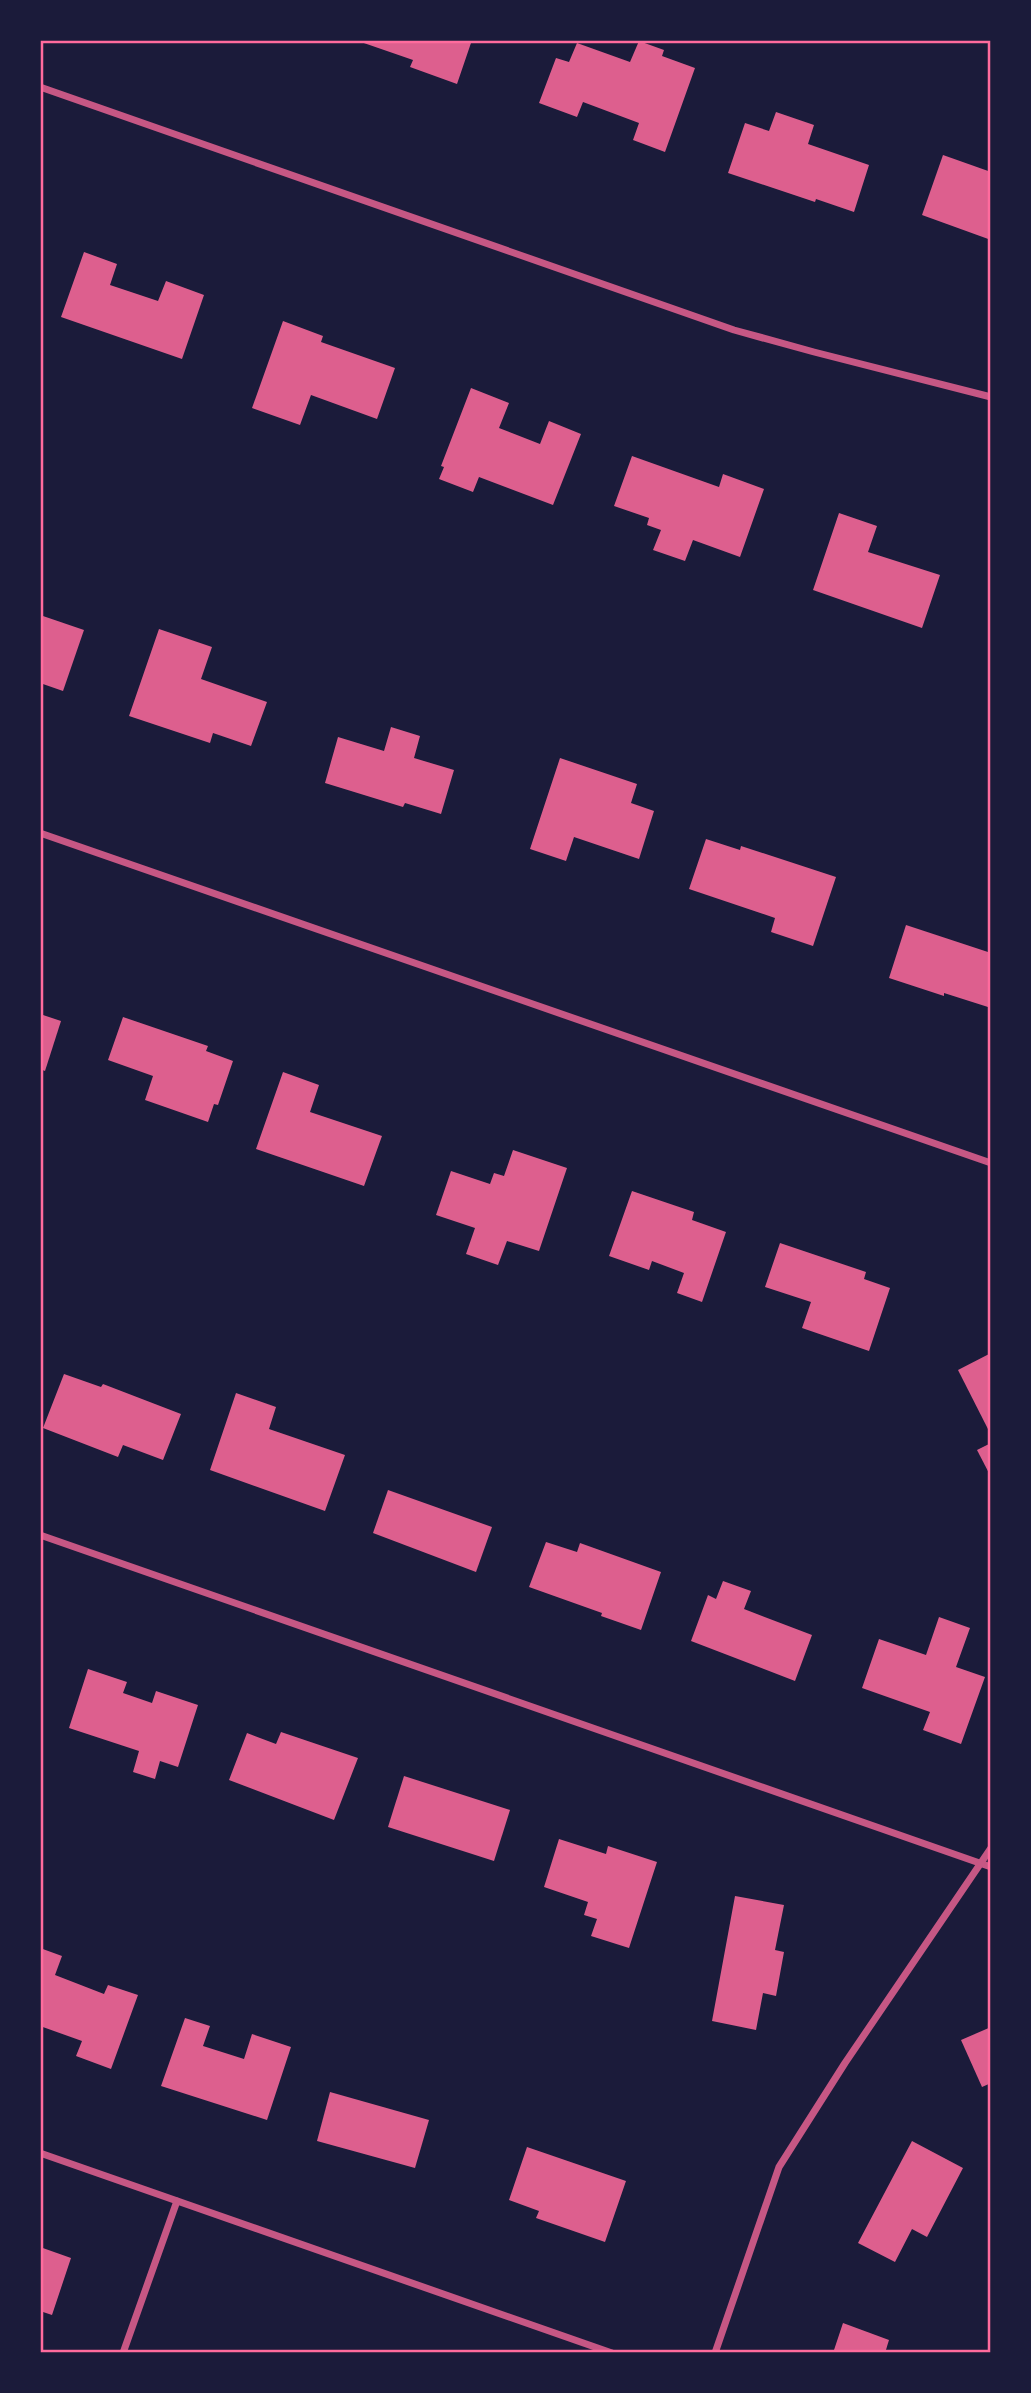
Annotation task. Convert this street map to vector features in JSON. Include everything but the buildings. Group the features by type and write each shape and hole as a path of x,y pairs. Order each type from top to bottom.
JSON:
{"street":[{"path":"40,87 734,330 991,397"},
{"path":"40,833 991,1163"},
{"path":"40,1535 991,1867"},
{"path":"715,2353 779,2166 991,1848"},
{"path":"40,2153 612,2353"},
{"path":"122,2353 177,2201"}]}
